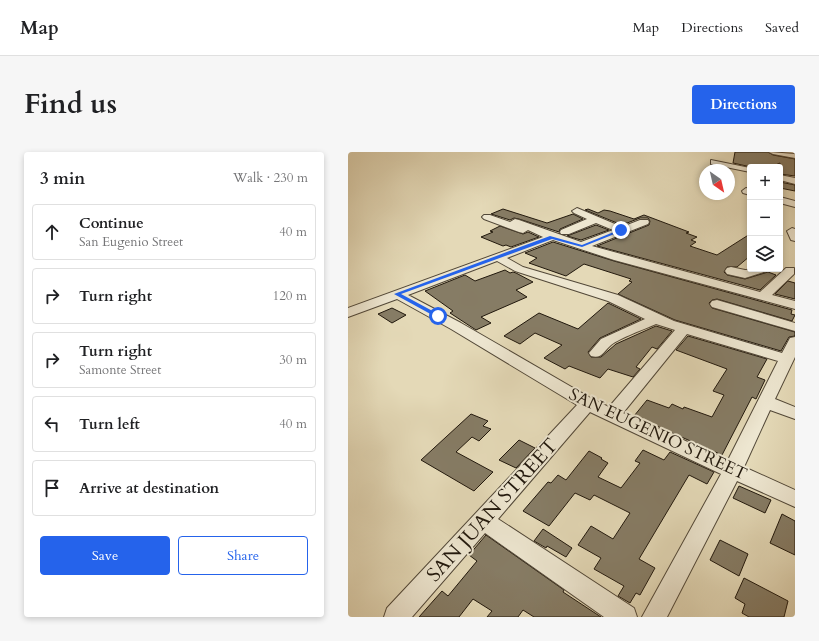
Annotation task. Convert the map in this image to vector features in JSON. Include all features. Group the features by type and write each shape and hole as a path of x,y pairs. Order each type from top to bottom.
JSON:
{"street":[{"path":"773,152 795,156"},
{"path":"714,162 747,169"},
{"path":"783,179 795,181"},
{"path":"783,201 795,204"},
{"path":"577,211 621,230"},
{"path":"487,217 612,256 795,305"},
{"path":"565,232 596,220"},
{"path":"515,222 551,238"},
{"path":"582,246 644,222"},
{"path":"348,313 551,238"},
{"path":"497,258 533,274 613,298 656,319 789,363"},
{"path":"763,296 788,270"},
{"path":"731,272 746,274 753,272"},
{"name":"SAN EUGENIO STREET","path":"397,294 462,329 588,404 795,499"},
{"path":"717,304 795,327"},
{"path":"596,353 606,342 656,319"},
{"path":"612,415 684,329"},
{"path":"654,617 733,470 766,402 789,363 795,340"},
{"path":"766,402 795,413"},
{"name":"SAN JUAN STREET","path":"396,617 588,404"},
{"path":"483,520 625,617"}],"building":[{"path":"735,152 768,152 773,155 795,159 795,176 783,174 783,164 780,163 747,164 747,166 733,163"},
{"path":"783,183 795,185 795,191 783,189"},
{"path":"503,209 547,223 573,214 583,219 560,229 559,232 519,219 514,218 510,220 491,214"},
{"path":"588,209 598,213 604,210 610,211 634,219 644,215 689,232 686,233 697,237 691,240 696,242 690,246 717,255 747,236 747,259 737,267 727,267 724,272 727,275 745,279 768,272 776,275 760,290 597,246 649,225 650,221 648,218 640,218 622,225 585,210"},
{"path":"596,225 609,230 581,240 567,236"},
{"path":"500,226 523,234 528,232 539,237 511,247 506,245 503,246 481,237 493,232 490,231"},
{"path":"553,242 614,261 792,310 791,314 795,315 792,321 717,299 712,300 709,303 712,308 795,332 795,336 789,337 781,351 675,320 618,294 632,282 629,281 631,279 584,264 566,276 529,263 537,258 525,253"},
{"path":"505,270 510,273 516,273 533,282 516,290 527,297 481,317 491,323 476,330 450,313 453,311 425,291 465,275 475,281"},
{"path":"788,281 795,283 795,299 775,294"},
{"path":"608,303 641,319 600,338 588,352 591,357 601,357 616,344 656,326 672,331 657,349 652,347 636,367 640,369 633,377 608,369 600,378 569,366 565,369 544,358 562,345 535,333 520,344 504,336 539,313 578,329"},
{"path":"392,308 406,315 392,323 378,314"},
{"path":"688,336 767,359 757,377 765,380 756,399 752,397 722,455 634,416 647,400 669,408 672,404 683,409 684,407 712,417 724,395 713,391 727,369 676,350"},
{"path":"471,414 488,421 483,426 491,429 479,441 472,437 456,452 493,472 474,491 421,460"},
{"path":"519,440 535,448 516,468 499,460"},
{"path":"643,450 664,460 670,452 714,472 707,484 689,475 639,559 655,568 640,595 636,593 630,603 618,596 624,586 594,569 601,558 578,545 591,526 613,539 630,513 594,495 590,500 575,493 549,526 523,511 548,482 551,483 558,475 566,480 589,451 608,463 598,477 621,488 640,463 635,461"},
{"path":"739,486 771,500 765,513 733,498"},
{"path":"782,514 795,521 795,555 770,543"},
{"path":"543,529 572,548 566,557 547,546 546,548 534,541"},
{"path":"486,535 564,590 563,592 601,617 534,617 523,610 518,617 487,617 492,611 473,599 459,617 419,617 442,591 448,596 477,561 469,555"},
{"path":"720,540 748,554 739,576 710,560"},
{"path":"744,578 788,601 784,617 749,617 742,613 745,604 735,598"}],"route":[{"path":"438,316 397,294 552,237 582,246 621,230"}]}
